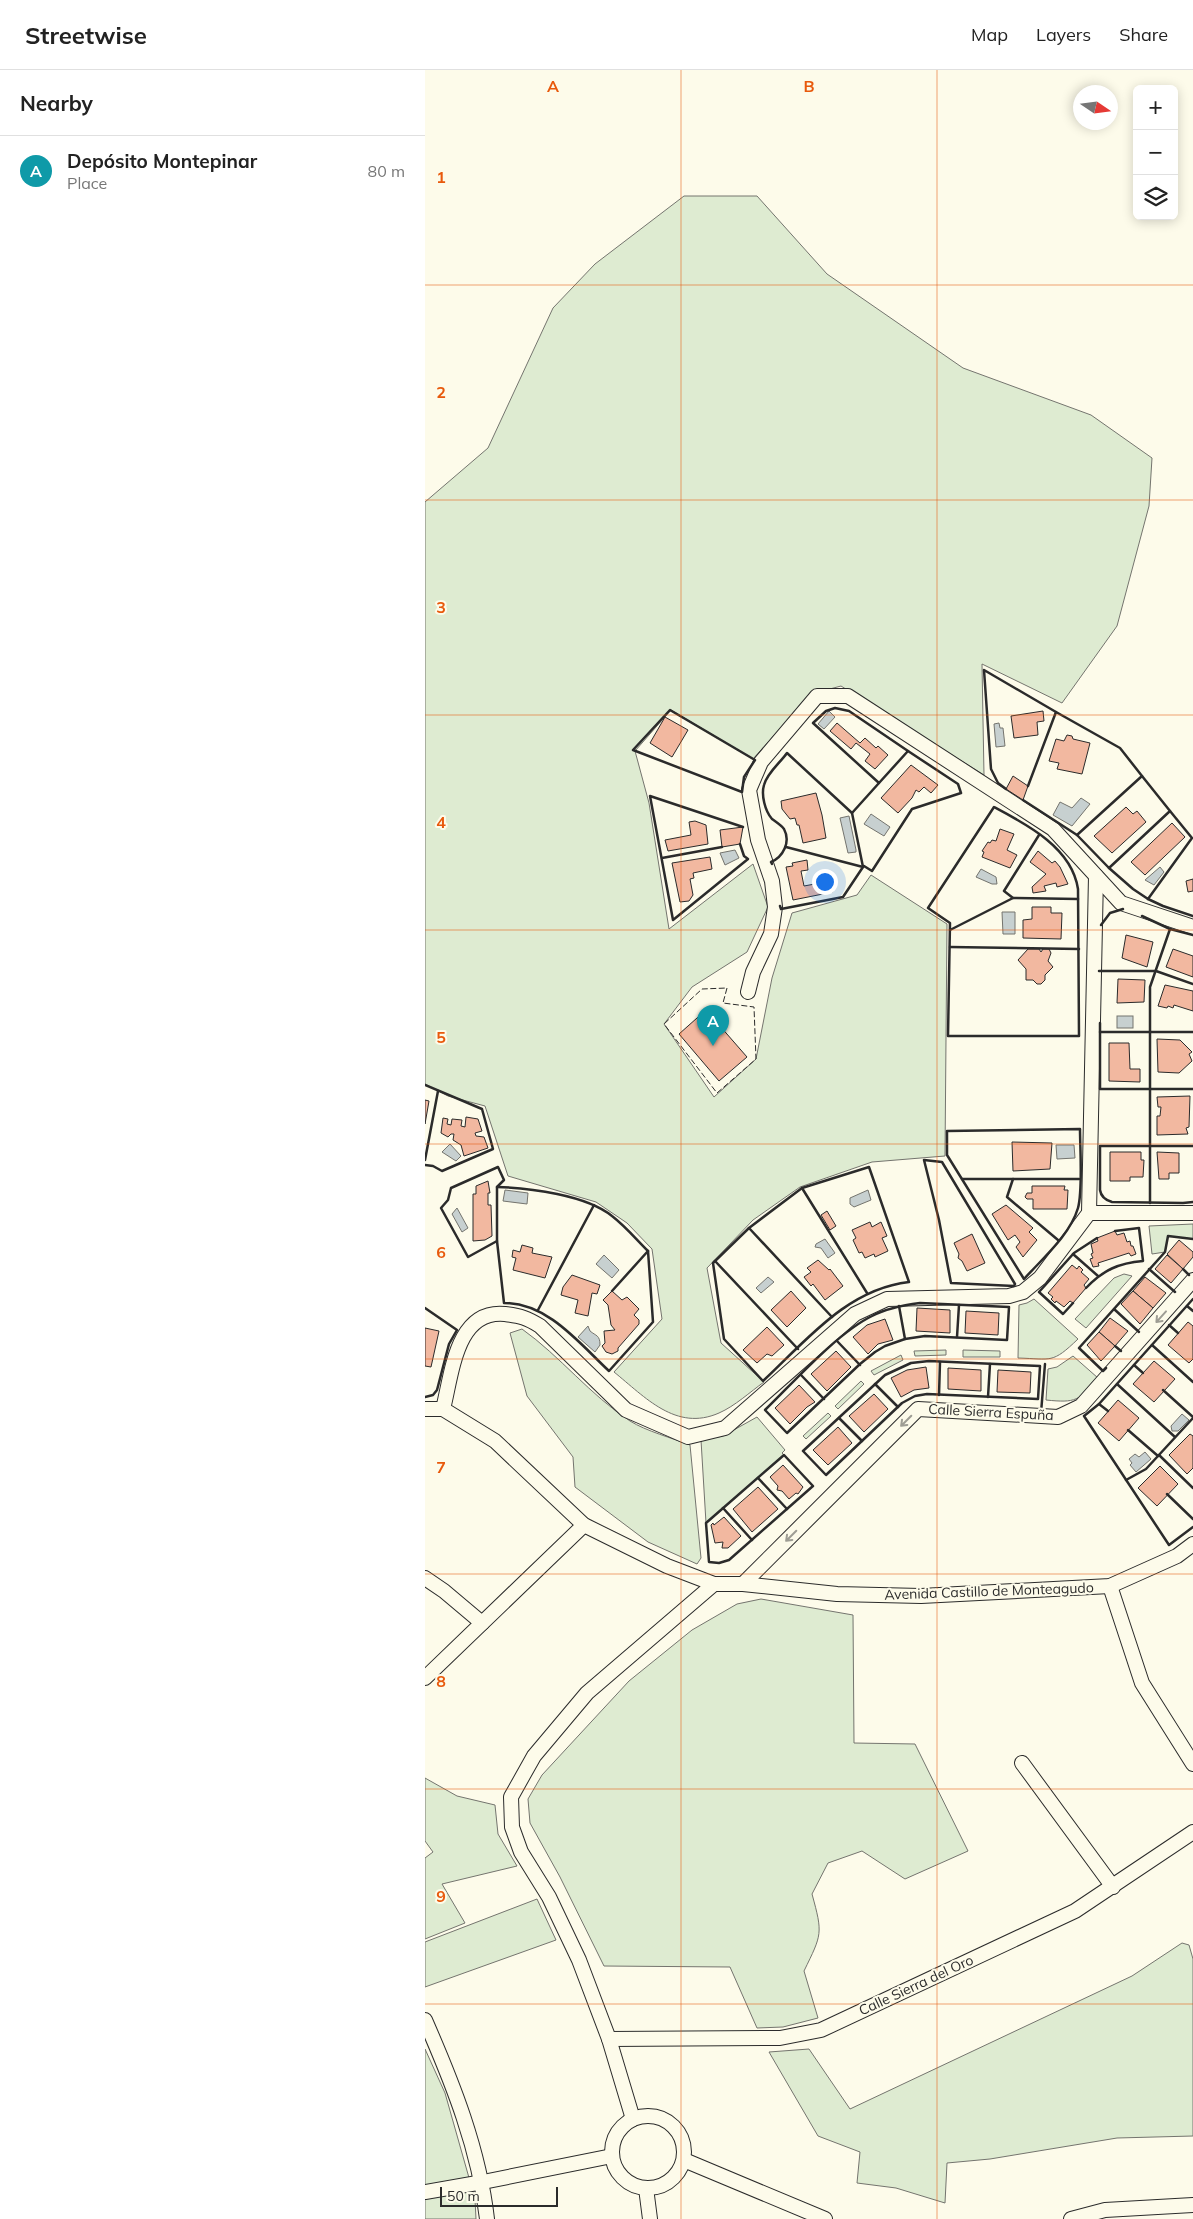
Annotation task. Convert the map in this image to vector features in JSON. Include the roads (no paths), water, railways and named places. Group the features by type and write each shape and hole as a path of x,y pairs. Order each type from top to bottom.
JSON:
{"street":[{"path":"749,992 753,972 771,934 775,907 772,882 758,840 749,790 761,762 817,696 848,696 1053,828 1121,903 1193,927"},
{"path":"443,1409 459,1344 466,1330 482,1316 497,1314 523,1316 540,1326 626,1410 688,1437 725,1428 855,1314 887,1299 1009,1296 1023,1292 1040,1278 1089,1213 1096,876"},
{"path":"1089,1213 1193,1213"},
{"name":"Calle Sierra Espuña","path":"743,1584 918,1409 1058,1417 1081,1406 1193,1280"},
{"path":"425,1409 443,1409 495,1441 584,1525 667,1566 714,1584 587,1693 534,1756 511,1796 512,1826 521,1852 549,1897 579,1960 609,2039 633,2119"},
{"path":"425,1678 584,1525"},
{"name":"Avenida Castillo de Monteagudo","path":"714,1584 743,1584 837,1594 921,1596 1111,1586 1177,1556 1193,1544"},
{"path":"425,1578 482,1623"},
{"path":"1111,1586 1142,1683 1193,1764"},
{"path":"1022,1763 1113,1887"},
{"name":"Calle Sierra del Oro","path":"609,2039 779,2038 821,2030 1075,1911 1193,1832"},
{"path":"425,2020 454,2086 483,2182 487,2219"},
{"path":"652,2116 669,2122 677,2129 683,2140 684,2160 679,2172 665,2184 646,2188 630,2184 617,2171 612,2156 613,2142 623,2126 633,2119 652,2116"},
{"path":"425,2192 612,2156"},
{"path":"684,2160 825,2219"},
{"path":"646,2188 650,2219"},
{"path":"1071,2219 1105,2210 1193,2205"}],"place":[{"name":"Depósito Montepinar","path":"713,1046"}]}
